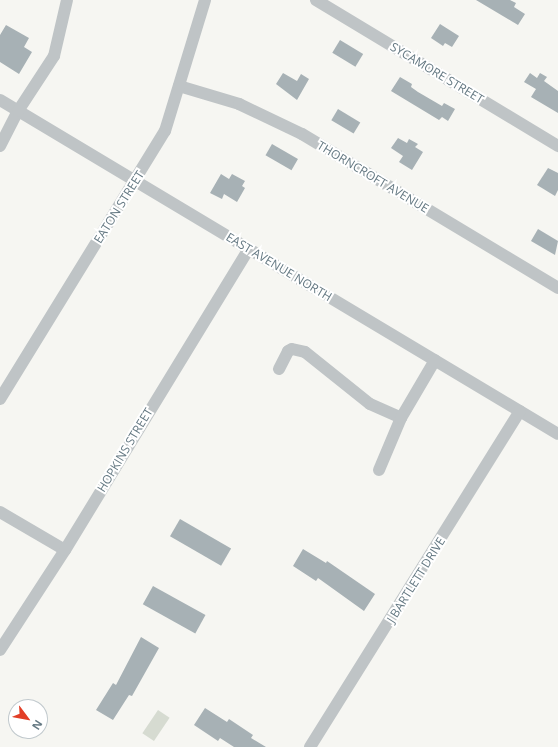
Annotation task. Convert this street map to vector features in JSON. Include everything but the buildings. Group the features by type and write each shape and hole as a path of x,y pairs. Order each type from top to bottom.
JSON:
{"street":[{"path":"0,146 18,111 54,56 67,0"},
{"name":"EATON STREET","path":"0,399 165,131 205,0"},
{"name":"SYCAMORE STREET","path":"316,0 558,146"},
{"name":"THORNCROFT AVENUE","path":"179,86 239,104 302,134 558,288"},
{"name":"EAST AVENUE NORTH","path":"0,100 136,180 248,250 558,434"},
{"name":"HOPKINS STREET","path":"0,650 64,550 248,250"},
{"path":"279,369 288,351 292,349 305,352 370,404 401,418"},
{"path":"379,470 401,418 435,360"},
{"name":"J BARTLETT DRIVE","path":"310,747 520,411"},
{"path":"0,512 64,550"}],"shaded area":[{"path":"158,710 170,718 154,741 142,733"}]}
